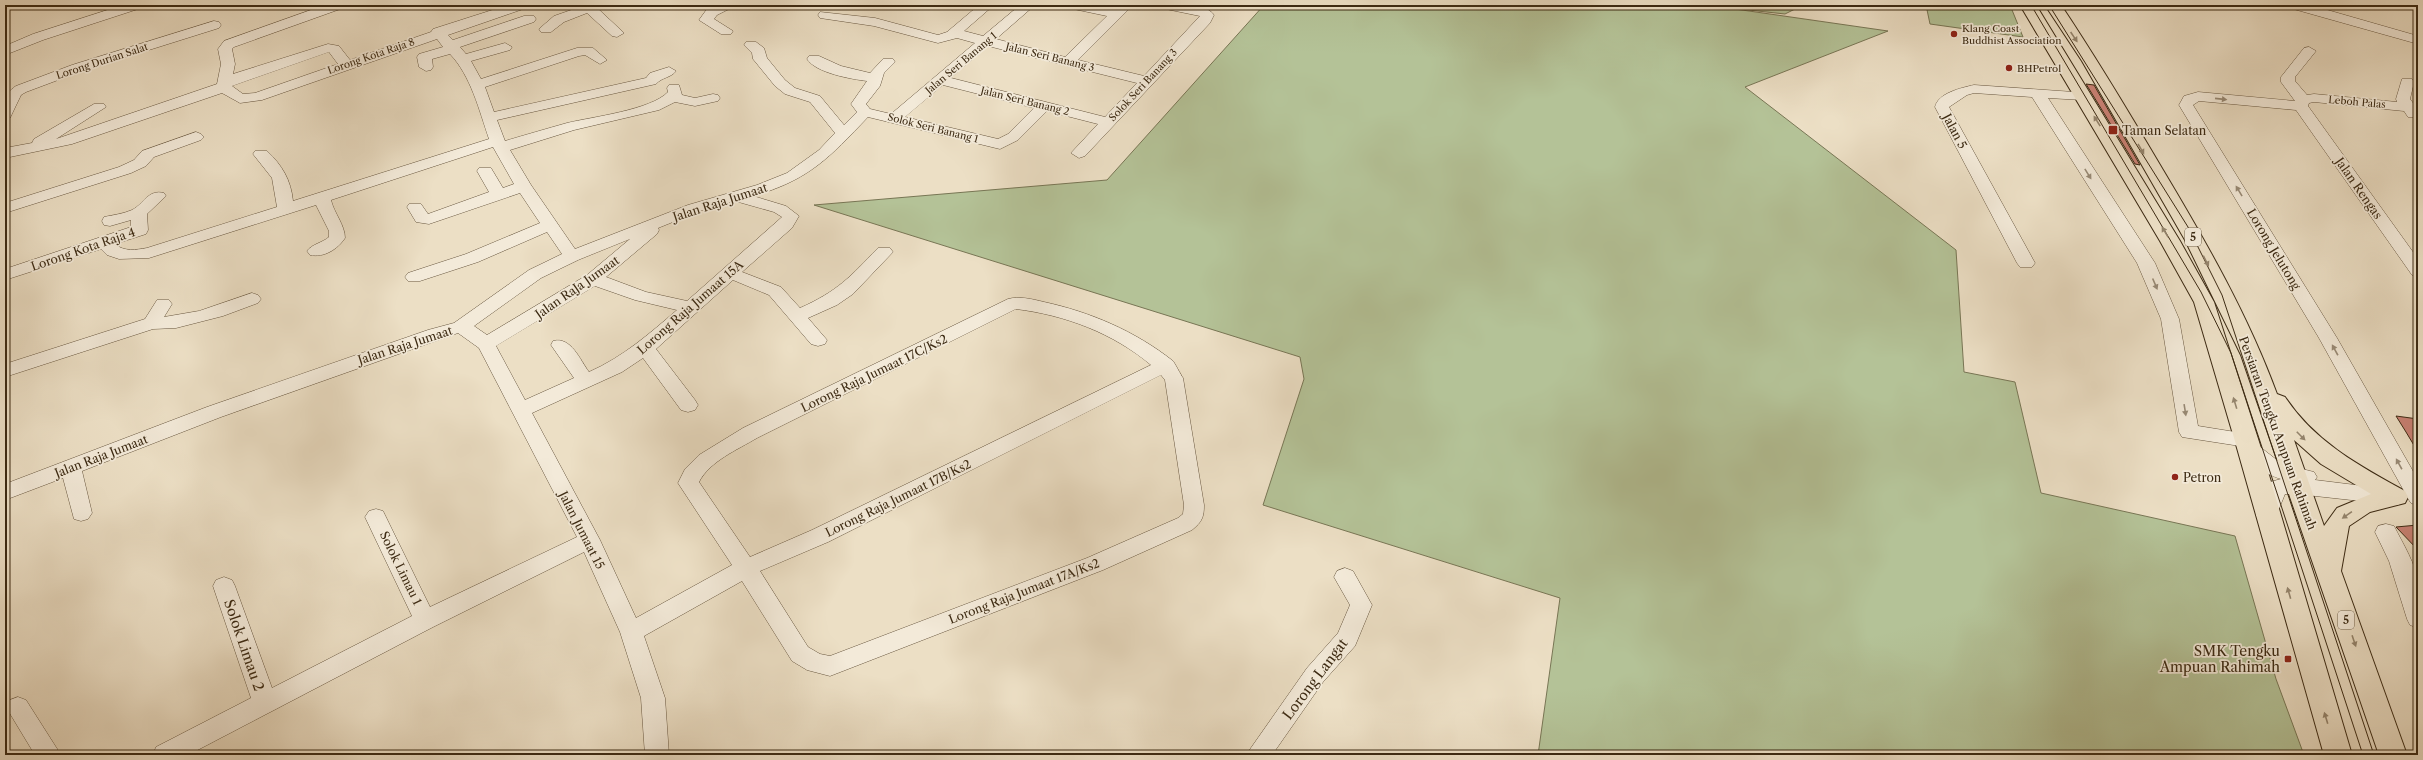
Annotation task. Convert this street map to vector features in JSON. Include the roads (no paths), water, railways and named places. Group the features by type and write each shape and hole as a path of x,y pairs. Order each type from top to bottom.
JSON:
{"highway":[{"name":"5","path":"2028,5 2170,241 2204,302 2248,444 2267,515 2338,755"},
{"name":"Persiaran Tengku Ampuan Rahimah","path":"2052,5 2090,61 2195,240 2252,355 2295,481 2329,570 2393,755"},
{"path":"2252,355 2278,404 2294,429 2306,441 2346,469 2411,498"},
{"path":"2329,570 2336,527 2341,518 2355,509 2411,498"}],"street":[{"path":"5,51 38,37 136,5"},
{"path":"224,85 228,64 226,48 229,44 338,5"},
{"name":"Lorong Kota Raja 8","path":"224,85 240,99 250,98 438,32 521,5"},
{"path":"726,31 706,20 712,12 730,5"},
{"path":"755,5 768,5"},
{"path":"825,15 875,22 938,39 954,33 987,5"},
{"name":"Jalan Seri Banang 1","path":"894,119 1028,5"},
{"path":"1074,5 1121,9"},
{"name":"Solok Seri Banang 3","path":"1079,153 1145,81 1205,20 1206,15 1203,12 1166,5"},
{"path":"2295,5 2418,40"},
{"path":"546,30 559,18 587,7 617,33"},
{"path":"1068,62 1121,9"},
{"path":"426,67 424,57 529,18"},
{"name":"Lorong Durian Salat","path":"5,115 15,93 21,89 103,60 214,25"},
{"path":"438,32 470,72 500,144 511,190"},
{"name":"Jalan Seri Banang 3","path":"954,33 1145,81"},
{"path":"751,45 758,51 760,59 780,83 790,91 815,99 844,134"},
{"path":"16,151 67,141 328,48 334,49 346,64"},
{"path":"470,72 577,52 588,51 600,60"},
{"name":"Jalan Rengas","path":"2309,51 2288,77 2288,82 2418,271"},
{"path":"470,72 506,54"},
{"path":"814,58 827,67 847,74 875,78"},
{"path":"865,112 858,104 873,86 876,72 888,62"},
{"path":"490,117 651,81 655,76 669,71"},
{"name":"Jalan Seri Banang 2","path":"941,80 1109,122"},
{"path":"2407,82 2403,99 2413,107 2418,120"},
{"name":"Jalan 5","path":"2026,263 1942,107 1943,103 1968,90 2082,96"},
{"path":"106,242 113,251 133,256 500,144 654,107 667,103 673,93 695,102 713,98"},
{"path":"2037,93 2146,264 2170,319 2189,432 2248,444 2273,469 2295,481 2411,498"},
{"name":"Lorong Jelutong","path":"2302,103 2198,96 2189,99 2186,105 2328,338 2411,498"},
{"name":"Leboh Palas","path":"2302,103 2314,98 2413,107"},
{"name":"Solok Seri Banang 1","path":"865,112 1000,144 1013,137 1044,106"},
{"path":"16,151 99,107"},
{"name":"Jalan Raja Jumaat","path":"5,492 214,412 434,334 460,327 535,274 572,256 694,208 763,188 792,176 825,153 865,112"},
{"path":"5,208 79,186 125,170 140,163 148,154 155,150 196,137"},
{"path":"5,139 16,151"},
{"path":"261,154 274,166 280,176 284,188 285,209"},
{"path":"485,172 511,190 572,256"},
{"path":"79,186 86,188 111,184"},
{"path":"415,207 422,218 429,219 511,190"},
{"path":"139,213 158,196"},
{"name":"Lorong Raja Jumaat 15A","path":"520,410 615,368 645,348 786,224 792,216 780,209 733,196"},
{"path":"316,251 328,247 337,238 337,231 325,210 322,198"},
{"name":"Lorong Kota Raja 4","path":"5,276 140,230 139,213 110,221"},
{"name":"Jalan RaJa Jumaat","path":"486,344 593,278 662,221"},
{"path":"414,277 472,258 546,229"},
{"path":"796,316 831,301 846,290 884,252"},
{"path":"730,273 775,291 818,340"},
{"path":"593,278 641,296 691,308"},
{"path":"5,371 152,323 171,324 232,307 252,299"},
{"name":"Lorong Raja Jumaat 17C/Ks2","path":"746,568 688,482 692,471 711,457 750,433 1014,303 1037,306 1101,326 1130,339 1166,365"},
{"path":"152,323 163,304"},
{"name":"Jalan Jumaat 15","path":"460,327 471,332 486,344 589,540 631,632 653,698 657,755"},
{"path":"560,345 586,381"},
{"path":"645,348 688,405"},
{"name":"Lorong Raja Jumaat 17A/Ks2","path":"746,568 800,654 815,662 830,666 1096,564 1185,524 1193,518 1194,505 1174,378 1166,365"},
{"name":"Lorong Raja Jumaat 17B/Ks2","path":"631,632 746,568 820,536 1166,365"},
{"path":"70,467 81,512"},
{"path":"2267,515 2277,487 2295,481"},
{"name":"Solok Limau 1","path":"376,517 425,620"},
{"path":"2386,532 2400,560 2418,616"},
{"path":"165,755 425,620 589,540"},
{"name":"Lorong Langat","path":"1258,755 1315,675 1346,639 1361,605 1345,577"},
{"name":"Solok Limau 2","path":"224,586 265,703"},
{"path":"18,707 49,755"}],"tram line":[{"path":"2031,5 2201,292 2231,353 2363,755"},
{"path":"2049,5 2188,227 2222,295 2374,755"}],"place":[{"name":"Klang Coast Buddhist Association","path":"1954,34"},
{"name":"BHPetrol","path":"2009,68"},
{"name":"Taman Selatan","path":"2113,130"},
{"name":"Petron","path":"2175,477"},
{"name":"SMK Tengku Ampuan Rahimah","path":"2288,659"}]}
